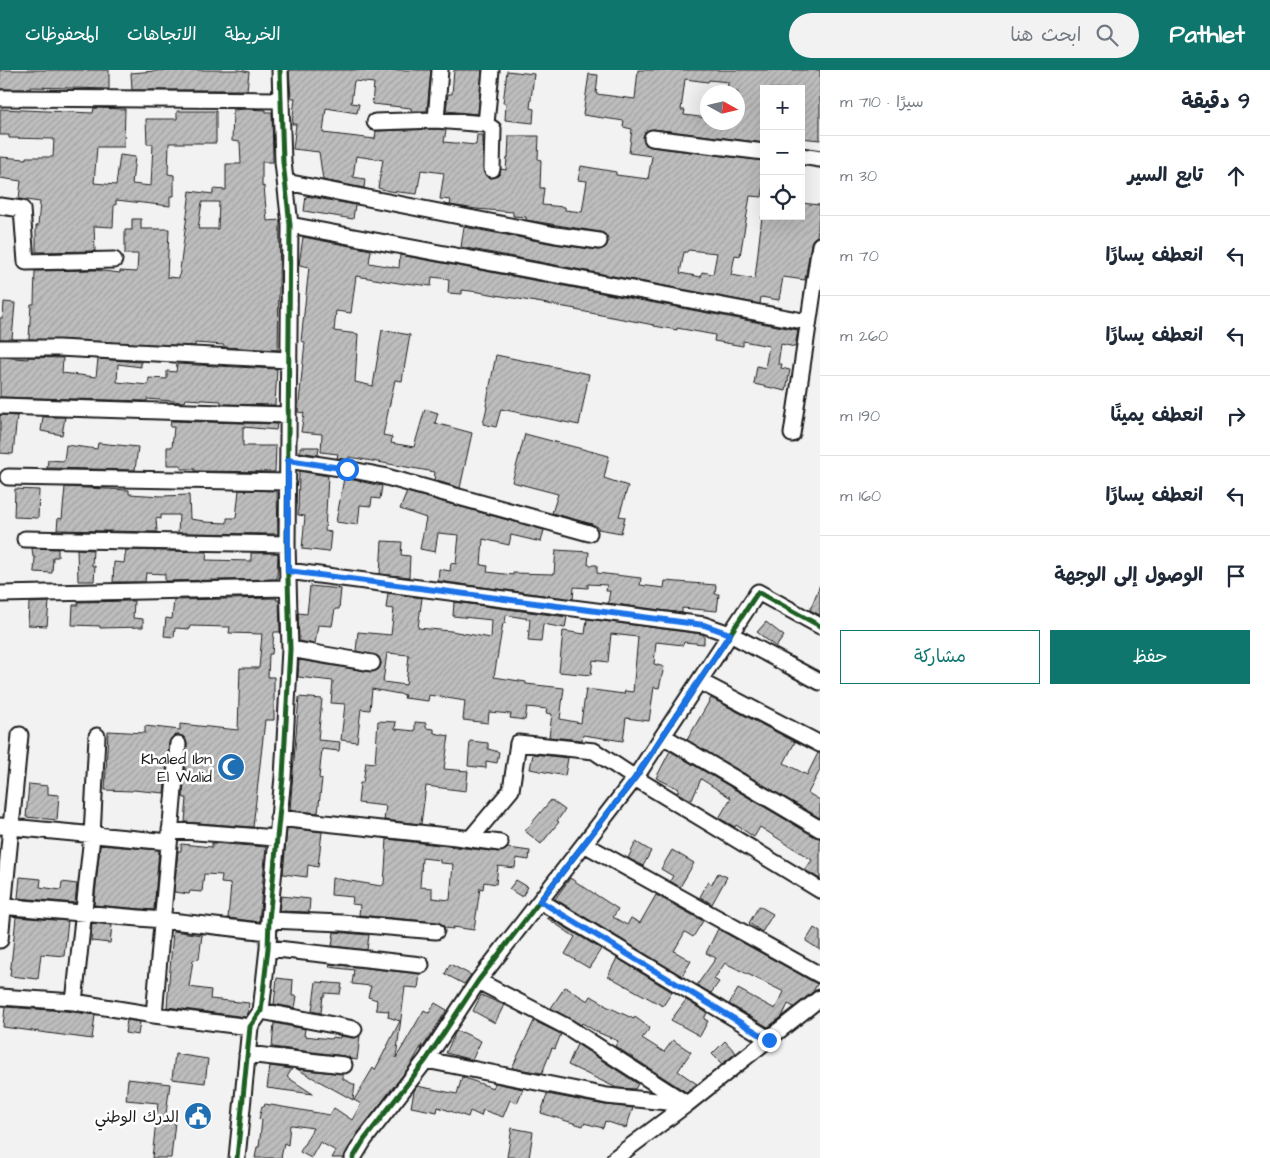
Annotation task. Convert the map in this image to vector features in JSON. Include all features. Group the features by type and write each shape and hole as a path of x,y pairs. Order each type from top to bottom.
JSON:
{"street":[{"path":"237,1158 250,1028 261,1011 268,948 268,926 283,777 290,649 288,415 290,225 283,162 280,70"},
{"path":"436,120 440,70"},
{"path":"486,124 491,70"},
{"path":"0,98 281,100"},
{"path":"375,122 436,120 486,124 493,129 492,169"},
{"path":"652,138 760,152"},
{"path":"805,157 820,159"},
{"path":"286,182 556,235 599,241"},
{"path":"0,206 22,209 26,262 114,260"},
{"path":"290,225 808,322"},
{"path":"792,434 820,245"},
{"path":"0,348 58,348 289,360"},
{"path":"0,406 288,415"},
{"path":"288,460 383,476 588,533"},
{"path":"8,477 288,482"},
{"path":"25,540 288,544"},
{"path":"288,571 704,625 730,634 820,682"},
{"path":"0,594 288,588"},
{"path":"353,1158 364,1140 426,1060 478,981 635,778 758,592 820,626"},
{"path":"290,649 372,662"},
{"path":"699,681 820,744"},
{"path":"0,940 5,827 20,735"},
{"path":"74,1002 92,836 97,736"},
{"path":"663,736 820,829"},
{"path":"470,838 511,790 518,743 594,751 635,778 820,890"},
{"path":"154,1015 178,744"},
{"path":"278,818 470,838 500,843"},
{"path":"5,827 92,836 276,838"},
{"path":"584,844 820,975"},
{"path":"540,901 769,1040"},
{"path":"2,906 162,920 268,926 342,923 436,931"},
{"path":"268,948 421,964"},
{"path":"478,981 569,1028 687,1104"},
{"path":"0,997 74,1002 250,1028"},
{"path":"615,1158 769,1040 820,998"},
{"path":"261,1011 354,1029"},
{"path":"248,1054 344,1064"},
{"path":"426,1060 607,1096 687,1104"}],"building":[{"path":"0,70 109,70 109,89 31,87 31,89 0,89"},
{"path":"167,70 240,70 249,72 247,90 132,90 131,73"},
{"path":"289,70 431,70 427,111 411,111 411,108 372,104 374,83 354,81 351,103 359,104 357,113 326,108 323,133 375,139 376,131 436,129 446,130 444,142 476,145 477,135 483,135 483,169 487,177 492,178 500,174 501,169 506,170 509,136 539,136 538,159 541,160 540,188 544,188 542,205 565,207 565,210 582,212 587,181 578,180 581,166 616,172 616,175 648,179 652,156 629,153 632,129 623,127 624,121 583,115 589,74 598,75 596,94 635,99 638,70 820,70 820,140 805,138 805,85 760,85 760,142 653,129 645,132 643,137 646,145 651,147 760,161 760,197 750,196 740,256 735,255 731,275 755,279 762,220 805,220 805,203 820,205 817,236 811,244 805,280 783,277 779,300 761,297 760,304 461,247 464,227 554,244 598,250 606,247 608,242 605,234 600,232 526,220 526,217 513,216 513,212 450,205 451,200 440,199 444,173 421,170 417,194 389,191 378,188 383,160 356,156 353,177 365,179 364,188 323,180 319,152 293,149 296,124 292,124 295,98 291,98","holes":["688,250 717,253 713,274 702,272 701,277 680,273 684,252"]},
{"path":"454,70 482,70 478,114 446,111 448,94 452,94"},
{"path":"507,71 534,74 530,108 534,109 533,123 505,120 506,103 503,103"},
{"path":"94,108 125,109 124,147 97,147 94,183 116,185 120,155 135,157 132,184 151,186 153,144 147,144 146,119 177,119 177,111 216,111 216,143 169,143 168,174 174,175 174,196 170,196 170,206 116,200 113,227 94,226 95,251 36,252 36,226 38,226 40,202 19,199 21,181 0,178 0,157 26,159 26,157 53,157 54,139 9,138 9,135 0,135 0,109 93,113"},
{"path":"233,110 266,110 266,112 272,112 273,162 262,162 262,187 264,186 267,221 280,220 278,350 224,347 224,345 195,343 195,346 29,339 31,304 34,304 35,271 95,270 120,273 120,271 137,272 138,254 125,254 125,230 132,230 132,219 141,219 141,229 169,229 167,277 179,278 190,191 213,194 213,189 226,190 226,164 241,164 240,142 232,141","holes":["202,202 219,202 218,229 198,229"]},
{"path":"306,196 355,205 353,219 304,211"},
{"path":"303,237 371,250 369,263 399,268 400,255 798,330 795,347 781,344 778,364 782,364 781,368 790,370 786,391 754,384 757,366 765,368 769,346 743,341 743,346 714,341 715,335 654,326 576,309 479,292 462,290 462,294 448,293 449,279 432,277 431,286 356,276 351,313 336,311 334,331 358,334 355,382 373,386 382,330 410,335 402,381 395,380 383,435 392,437 391,443 414,447 425,409 438,413 435,423 472,433 460,488 434,480 435,472 349,457 348,460 337,458 338,454 321,452 322,434 301,432 304,413 298,412 305,342 301,341 309,267 299,265"},
{"path":"4,302 15,303 12,339 0,339 0,318 3,318"},
{"path":"496,355 589,374 579,425 501,409 496,427 483,424"},
{"path":"0,357 28,359 28,357 63,358 62,373 96,377 98,359 141,362 141,367 118,364 117,382 148,385 149,378 167,379 167,371 176,372 177,364 277,369 275,405 221,404 221,401 186,399 185,402 147,399 147,401 0,397"},
{"path":"0,415 17,416 13,454 0,453"},
{"path":"43,417 65,417 62,435 41,431"},
{"path":"171,421 277,424 276,430 243,427 243,446 276,446 275,472 195,471 195,469 181,469 181,465 167,465 167,447 172,447 174,427 170,427"},
{"path":"525,434 609,456 604,478 628,486 619,516 625,517 621,533 598,529 598,527 592,524 552,513 558,494 512,482"},
{"path":"98,443 138,447 135,470 47,468 48,460 64,461 66,445 97,449"},
{"path":"300,447 319,447 318,455 300,452"},
{"path":"299,471 328,476 325,531 331,532 329,552 302,549 305,516 298,515"},
{"path":"344,478 382,486 380,499 372,498 371,506 360,505 358,525 336,522"},
{"path":"65,487 129,490 129,494 189,495 190,519 227,523 227,518 236,518 239,490 277,491 278,534 178,533 179,515 161,515 161,519 156,518 157,532 57,530 58,518 62,519"},
{"path":"15,489 39,490 38,518 14,517"},
{"path":"407,492 544,530 541,542 511,535 509,545 483,539 481,565 488,566 487,572 513,575 513,573 554,574 556,550 589,552 588,565 597,565 597,573 641,578 640,585 664,588 665,581 716,585 715,594 719,594 717,611 682,608 682,613 608,603 610,591 606,591 607,585 588,584 588,588 574,587 573,599 438,581 439,569 450,571 451,563 456,564 459,535 438,533 435,552 420,549 426,518 400,509"},
{"path":"382,541 402,542 401,555 410,556 409,577 380,574"},
{"path":"32,548 58,549 58,557 53,557 52,573 34,572 35,557 33,557"},
{"path":"77,549 93,550 92,566 95,566 94,581 78,581"},
{"path":"126,550 207,552 206,560 251,561 251,553 278,553 277,579 165,581 165,574 146,573 145,582 113,582 114,562 124,563"},
{"path":"820,585 820,615 810,610"},
{"path":"310,586 341,589 339,609 335,609 332,626 318,625 315,644 299,641 298,613 307,614"},
{"path":"388,593 422,598 418,628 451,631 491,638 492,620 453,616 454,602 567,617 565,628 543,624 541,642 528,641 530,619 506,615 494,677 526,682 526,684 564,688 560,719 581,723 586,689 624,694 625,691 633,692 638,637 611,634 608,662 593,660 591,675 559,672 563,631 585,634 587,619 702,634 704,635 704,644 684,642 683,645 656,642 654,664 664,667 659,688 654,687 649,721 626,718 623,741 583,735 582,740 549,737 552,714 546,713 547,709 527,707 525,720 510,718 511,714 489,712 488,723 463,720 465,701 429,695 428,701 404,698 405,695 372,689 370,710 361,709 357,742 341,740 345,704 331,703 333,681 298,677 299,660 370,672 379,669 381,664 378,656 356,651 358,632 391,635 394,609 386,608","holes":["387,653 409,655 406,685 383,682"]},
{"path":"277,598 276,600 279,600 280,632 274,632 272,654 269,654 268,677 274,677 274,720 265,720 253,827 185,822 187,798 184,798 183,795 187,744 184,737 179,735 174,736 169,743 164,793 105,790 108,731 145,733 145,726 180,730 180,724 238,730 240,668 259,668 262,634 229,633 230,627 190,626 189,629 175,628 174,637 164,636 166,618 172,619 174,600"},
{"path":"134,601 133,618 143,619 143,627 100,628 100,626 72,625 73,605 78,605 78,602"},
{"path":"49,602 47,626 28,625 29,603"},
{"path":"766,622 784,636 776,647 757,632"},
{"path":"299,697 322,699 318,740 340,742 339,751 322,749 319,778 322,779 318,813 290,810"},
{"path":"711,698 795,742 784,763 807,775 818,753 820,753 820,770 808,793 820,800 820,818 687,740"},
{"path":"378,721 396,722 395,729 415,731 415,722 426,723 426,728 434,729 434,733 449,736 444,769 468,771 466,791 426,786 421,824 384,820 386,806 358,803 360,783 363,783 366,762 375,763"},
{"path":"470,741 488,743 488,749 499,752 497,763 486,761 486,768 468,766"},
{"path":"670,751 815,837 820,838 820,879 805,870 812,860 760,827 754,837 736,825 735,827 719,818 731,798 701,779 692,800 677,793 679,789 656,778"},
{"path":"533,754 568,758 565,776 530,769"},
{"path":"29,784 48,786 48,794 59,795 57,820 26,817"},
{"path":"551,800 565,810 557,821 559,822 541,844 525,831"},
{"path":"287,828 322,832 318,867 308,865 307,877 283,874"},
{"path":"387,839 499,852 508,848 530,851 529,860 516,858 515,868 498,866 496,884 484,882 483,889 480,888 474,930 453,927 453,929 445,928 437,922 359,915 360,905 352,904 353,897 331,895 332,878 381,886 384,884","holes":["422,858 440,860 440,863 453,864 450,900 432,898 432,888 420,887"]},
{"path":"636,842 651,851 643,866 628,858"},
{"path":"212,843 266,847 259,922 228,918 231,884 221,883 222,875 204,874 202,892 190,891 189,894 174,892 178,851 181,851 181,844 212,847"},
{"path":"100,845 159,850 154,910 94,905"},
{"path":"672,850 694,863 680,887 670,881 673,876 661,869"},
{"path":"718,873 727,877 712,904 700,897 708,882 712,884"},
{"path":"20,877 41,879 40,887 61,890 62,882 77,884 75,903 18,898"},
{"path":"570,878 618,909 613,917 627,925 631,918 640,923 656,895 703,921 693,937 685,932 674,951 691,961 682,976 555,899"},
{"path":"516,880 528,887 522,897 509,889"},
{"path":"281,896 310,899 309,912 279,911"},
{"path":"759,906 773,914 762,932 749,923"},
{"path":"16,917 68,921 64,956 41,954 38,979 10,976"},
{"path":"548,917 601,949 589,968 565,954 575,937"},
{"path":"92,923 112,925 110,943 91,941"},
{"path":"814,928 820,932 820,950 806,941"},
{"path":"718,929 817,984 813,992 794,1007 788,1004 782,1017 768,1027 729,1004 738,989 775,1009 784,992 725,963 714,979 719,982 711,993 697,985 716,958 706,953"},
{"path":"173,931 202,935 199,959 193,960 189,987 211,990 210,999 249,1003 246,1017 167,1007"},
{"path":"334,932 369,935 367,950 332,946"},
{"path":"617,958 672,992 663,1006 608,976"},
{"path":"330,964 420,974 418,988 405,987 396,1058 424,1010 429,1013 435,1003 447,1010 421,1050 422,1045 412,1063 357,1134 344,1158 332,1158 336,1151 320,1142 311,1158 300,1152 313,1128 290,1125 288,1145 284,1143 281,1158 255,1158 257,1147 259,1147 262,1120 259,1119 262,1106 264,1107 265,1104 330,1115 334,1108 352,1120 361,1104 354,1100 373,1068 375,1070 400,1021 388,1017 389,1011 376,1010 377,1000 368,997 371,986 352,984 354,970 329,967"},
{"path":"450,964 471,975 464,984 445,974"},
{"path":"277,978 293,980 292,996 297,996 295,1008 274,1004"},
{"path":"316,982 342,984 340,994 325,993 321,1013 312,1011"},
{"path":"565,987 588,1001 591,996 604,1005 634,1019 635,1017 650,1028 642,1038 664,1052 673,1040 691,1052 678,1071 697,1084 686,1092 615,1046 618,1041 582,1023 581,1025 551,1008"},
{"path":"481,995 504,1005 495,1023 473,1011"},
{"path":"686,1000 707,1013 704,1019 708,1021 700,1036 671,1020"},
{"path":"5,1007 95,1015 92,1039 3,1027"},
{"path":"127,1020 140,1022 138,1035 125,1033"},
{"path":"534,1021 561,1034 555,1049 552,1048 542,1073 512,1068"},
{"path":"274,1023 305,1029 304,1036 331,1039 332,1037 340,1038 340,1036 353,1038 360,1036 357,1060 345,1056 272,1047"},
{"path":"456,1031 481,1041 472,1060 446,1053"},
{"path":"725,1041 736,1053 722,1064 712,1054"},
{"path":"577,1044 638,1084 635,1089 617,1088 568,1065"},
{"path":"175,1054 208,1059 205,1083 172,1079"},
{"path":"270,1066 292,1069 287,1077 313,1094 267,1088"},
{"path":"297,1069 343,1074 343,1079 355,1085 353,1100"},
{"path":"462,1077 493,1088 495,1083 523,1089 517,1103 510,1100 503,1117 483,1110 481,1116 470,1111 468,1117 438,1107 437,1112 411,1107 414,1091 417,1086 457,1094"},
{"path":"128,1079 170,1084 165,1121 175,1122 171,1158 152,1158 158,1103 126,1100"},
{"path":"547,1094 605,1105 633,1108 626,1128 605,1121 603,1128 584,1123 583,1126 541,1113"},
{"path":"512,1128 533,1132 529,1158 507,1157"}],"cycle path":[{"path":"237,1158 250,1027 261,1011 268,948 283,777 290,649 287,544 290,225 283,162 280,70"},
{"path":"353,1158 364,1140 426,1060 478,981 635,778 758,592 820,626"}],"place":[{"name":"Khaled Ibn El Walid","path":"231,767"},
{"name":"الدرك الوطني","path":"198,1116"}],"route":[{"path":"347,469 288,460 288,571 704,625 730,634 635,778 540,901 769,1040"}]}
